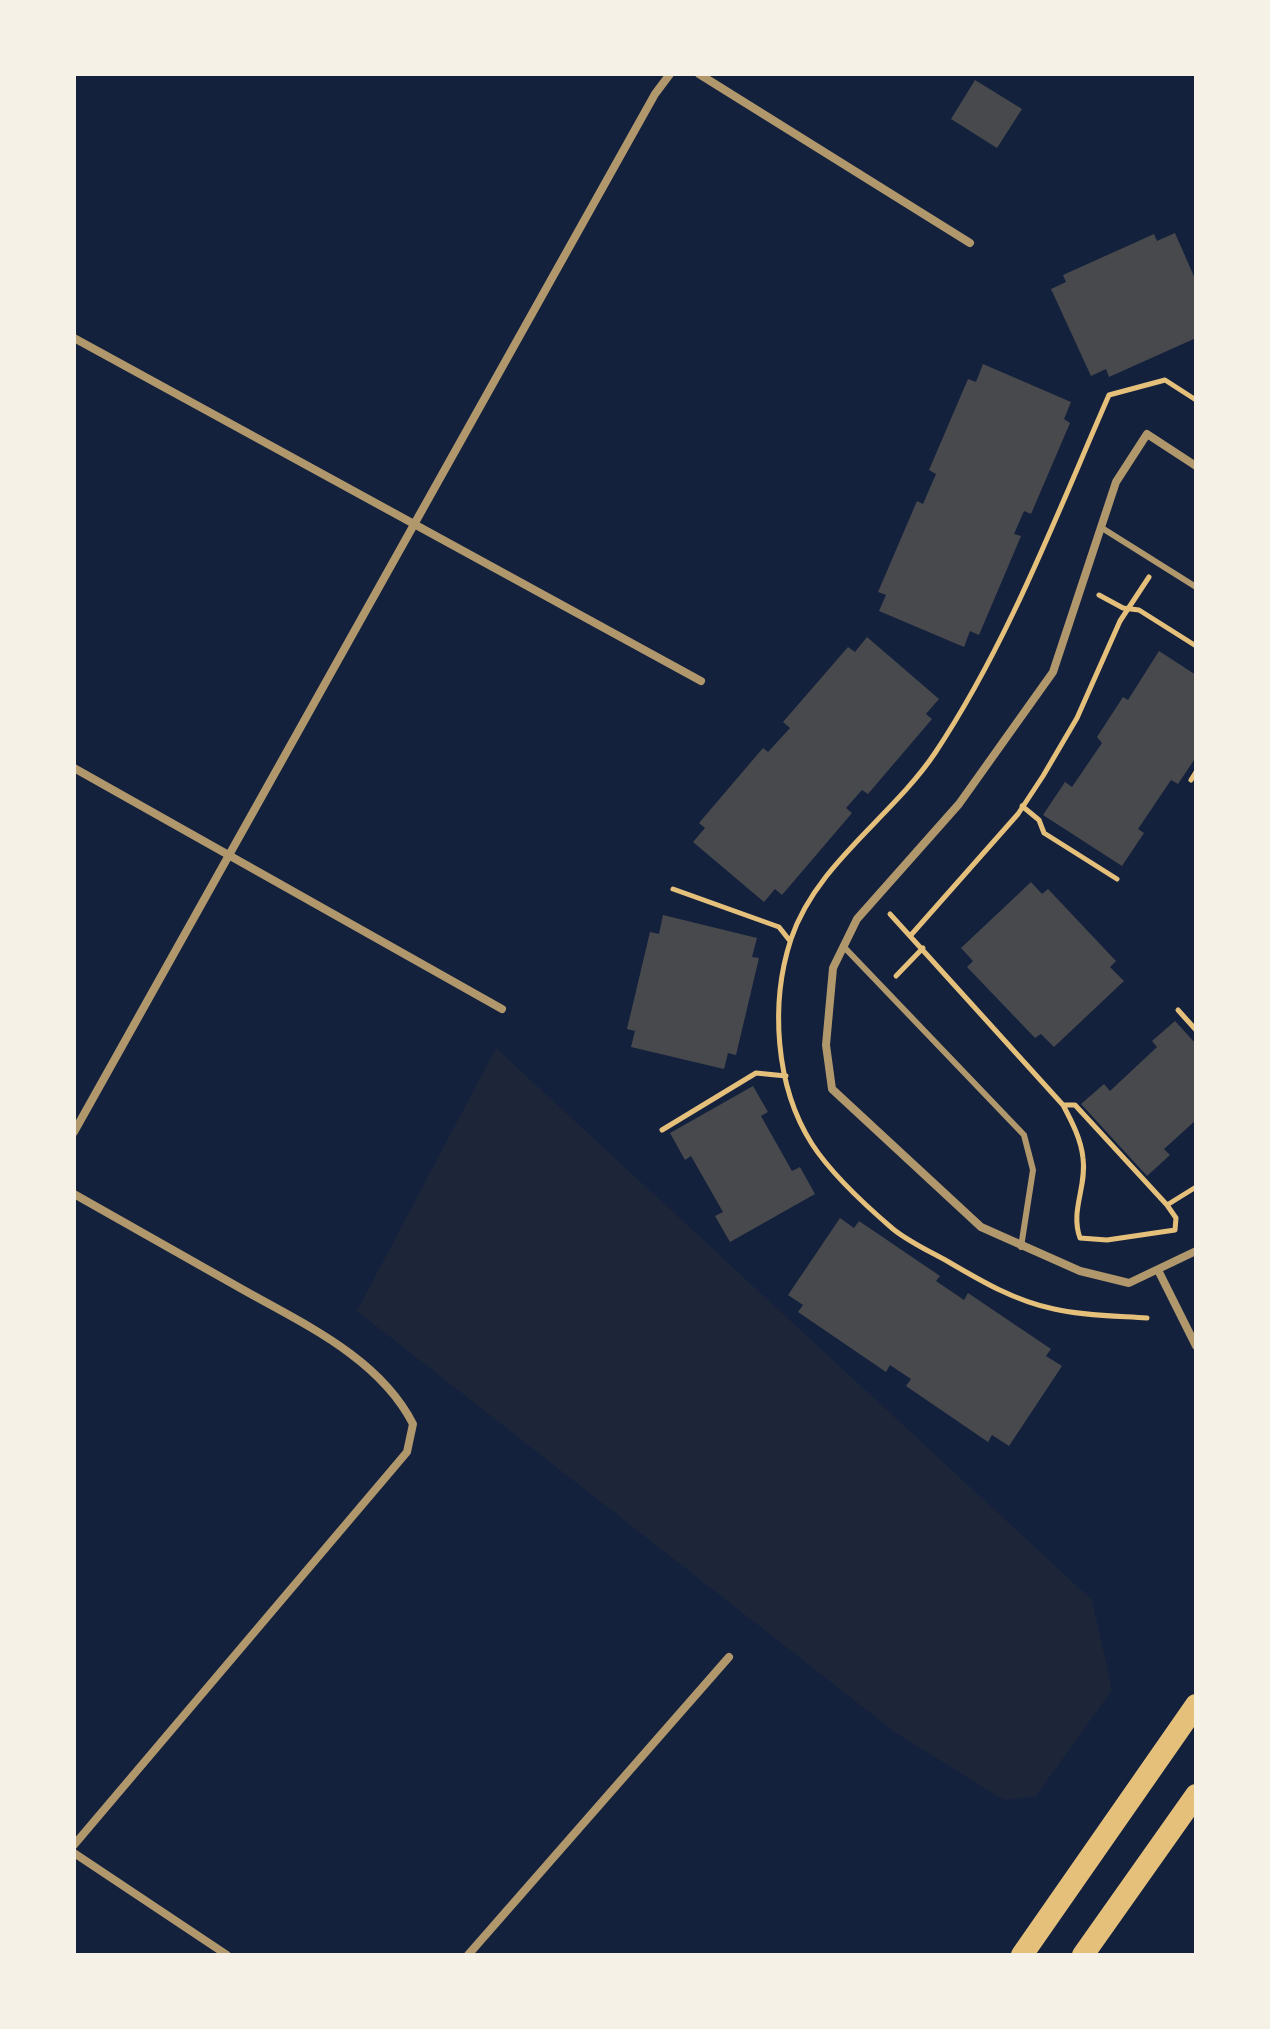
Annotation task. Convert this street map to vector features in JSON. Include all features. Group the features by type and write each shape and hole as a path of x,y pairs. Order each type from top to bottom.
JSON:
{"highway":[{"path":"1022,1955 1196,1705"},
{"path":"1083,1955 1196,1795"}],"street":[{"path":"74,1132 655,94 670,74"},
{"path":"699,74 970,243"},
{"path":"74,338 413,527 701,681"},
{"path":"1196,466 1147,434 1116,482 1053,672 1039,696 959,804 857,919 833,968 826,1045 832,1089 981,1227 1080,1271 1129,1283 1196,1251"},
{"path":"74,768 502,1009"},
{"path":"74,1194 319,1334 360,1361 383,1381 407,1411 413,1424 407,1452 157,1743 74,1845"},
{"path":"1158,1270 1196,1346"},
{"path":"468,1955 729,1657"},
{"path":"74,1853 227,1955"}],"lane":[{"path":"1102,528 1196,587"},
{"path":"844,947 1024,1135 1033,1170 1021,1247"}],"path":[{"path":"1147,1318 1054,1309 1003,1292 895,1231 848,1186 811,1143 779,1049 777,996 790,942 815,893 932,757 972,696 1109,395 1165,380 1196,400"},
{"path":"911,935 1022,806 1077,718 1120,621 1157,563"},
{"path":"1083,586 1130,609 1139,610 1196,646"},
{"path":"1191,780 1196,772"},
{"path":"1022,806 1039,820 1044,833 1117,879"},
{"path":"673,889 779,927 790,942"},
{"path":"874,900 923,948 1063,1105 1076,1130 1084,1159 1074,1221 1080,1238 1107,1240 1175,1230 1176,1218 1167,1205 1075,1105 1063,1105"},
{"path":"885,987 923,948"},
{"path":"1178,1010 1196,1030"},
{"path":"662,1130 756,1073 786,1076"},
{"path":"1167,1205 1196,1187"}],"shaded area":[{"path":"496,1048 1092,1600 1112,1690 1036,1796 1004,1800 896,1733 357,1311"}],"building":[{"path":"975,80 1022,109 997,148 951,119"},
{"path":"1175,233 1196,281 1196,338 1109,377 1106,369 1091,376 1051,289 1066,282 1063,275 1154,234 1157,241"},
{"path":"983,364 1071,402 1064,419 1070,423 1031,514 1024,511 1014,534 1021,536 979,635 970,631 964,647 879,611 886,595 878,592 917,501 923,504 936,474 929,470 968,379 976,382"},
{"path":"867,637 939,699 926,714 932,719 868,794 862,790 846,808 852,813 782,895 775,889 764,902 693,842 705,828 699,823 763,748 768,752 790,728 783,722 848,647 855,652"},
{"path":"1159,651 1196,675 1196,757 1178,784 1171,780 1138,829 1144,833 1122,866 1043,815 1065,782 1072,787 1102,743 1097,737 1123,697 1128,700"},
{"path":"1031,882 1042,894 1048,889 1116,961 1110,967 1124,981 1054,1047 1041,1034 1035,1038 967,967 973,961 961,948"},
{"path":"663,915 757,938 752,957 759,958 736,1055 728,1053 724,1069 631,1047 635,1031 627,1029 650,932 659,934"},
{"path":"1175,1021 1196,1044 1196,1120 1164,1149 1170,1155 1147,1176 1081,1104 1104,1084 1110,1091 1157,1047 1152,1041"},
{"path":"753,1086 768,1112 761,1116 792,1171 800,1167 815,1194 730,1242 715,1216 723,1212 691,1156 685,1160 670,1133"},
{"path":"840,1218 854,1228 859,1221 940,1276 936,1281 964,1300 968,1293 1051,1349 1046,1356 1062,1366 1009,1446 992,1435 988,1442 906,1386 911,1379 890,1365 886,1372 798,1312 803,1305 788,1295"}]}
